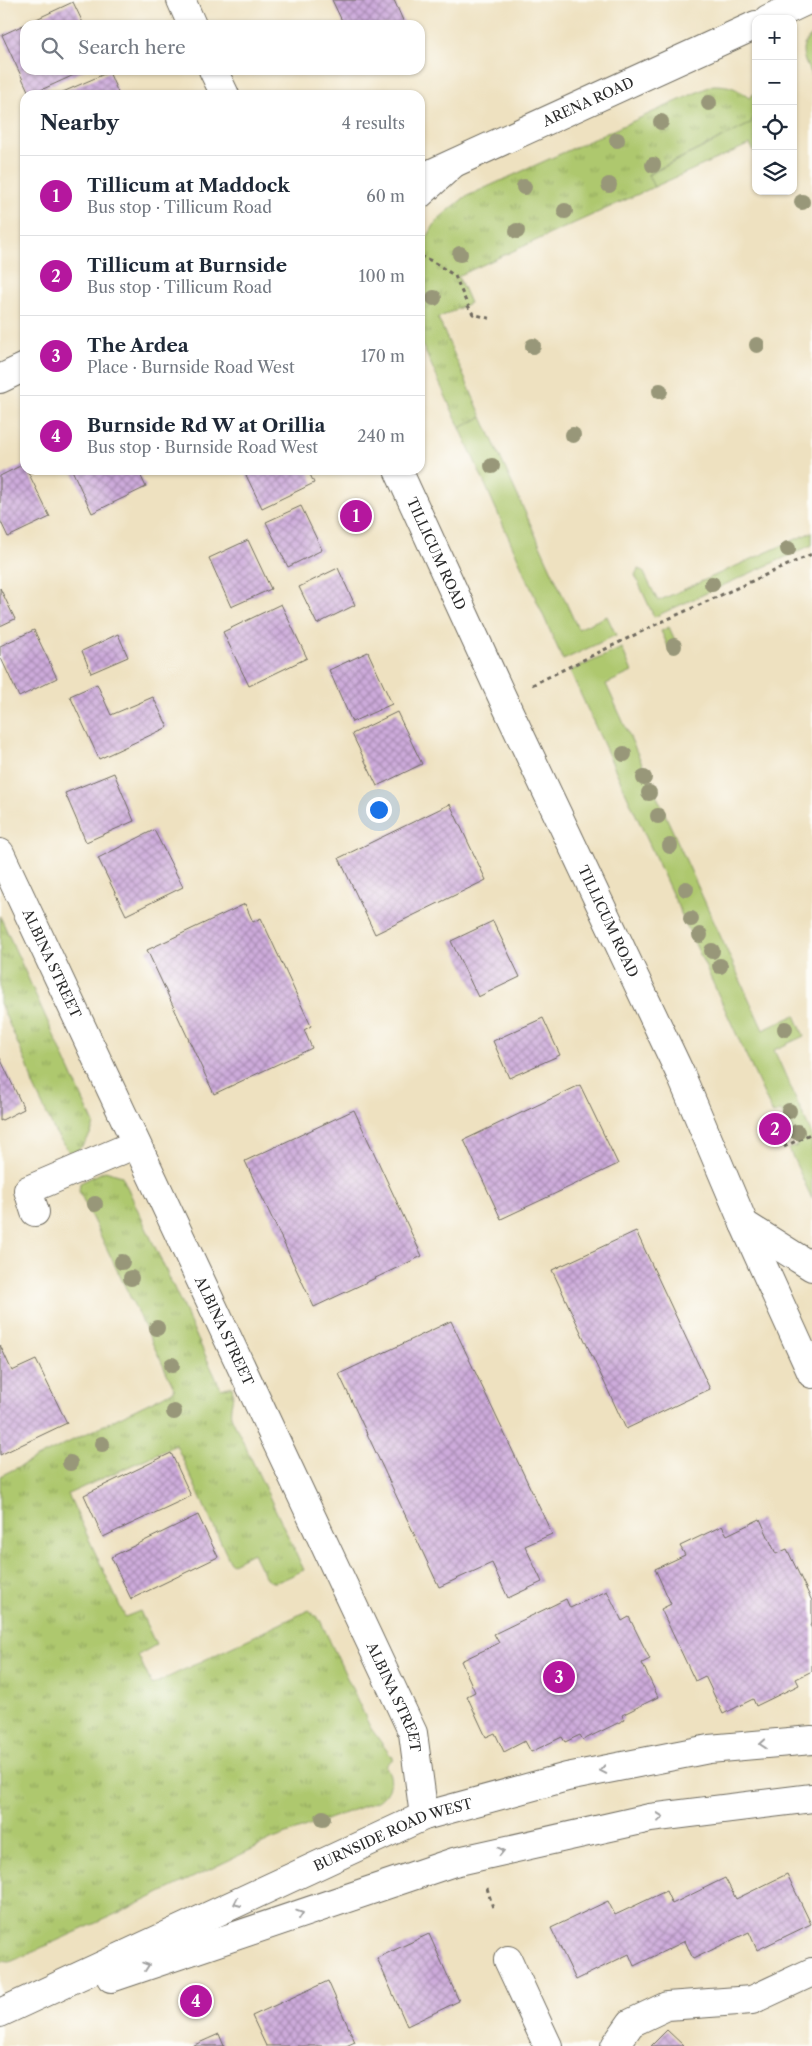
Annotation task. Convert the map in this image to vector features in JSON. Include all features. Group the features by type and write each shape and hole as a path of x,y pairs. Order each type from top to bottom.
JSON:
{"main road":[{"path":"181,0 190,20"},
{"path":"776,15 808,0"},
{"name":"ARENA ROAD","path":"425,177 752,27"},
{"path":"215,75 223,90"},
{"path":"425,189 453,164"},
{"path":"0,379 20,369"},
{"name":"TILLICUM ROAD","path":"400,475 503,699 680,1073 744,1224 812,1374"},
{"name":"ALBINA STREET","path":"0,853 412,1733 424,1816"},
{"path":"35,1212 28,1190 136,1144"},
{"path":"744,1224 812,1267"},
{"name":"BURNSIDE ROAD WEST","path":"0,2014 424,1816 567,1777 652,1760 709,1749 812,1740"},
{"path":"0,2014 454,1862 650,1818 812,1798"},
{"path":"508,1960 548,2046"},
{"path":"615,2046 631,2023 667,2006 752,2000 812,1972"}],"path":[{"path":"425,258 455,276 467,304 474,314 492,319"},
{"path":"564,668 812,554"},
{"path":"784,1148 812,1133"},
{"path":"487,1888 493,1908"}],"green space":[{"path":"812,35 812,77 803,55 803,50 807,40"},
{"path":"713,85 733,88 749,98 752,95 752,121 750,124 648,174 654,187 458,276 470,303 438,318 482,417 460,428 425,351 425,241 437,220 465,197"},
{"path":"752,121 752,148 750,144 654,187 648,175 750,124"},
{"path":"482,417 578,629 607,616 616,635 563,660 460,428"},
{"path":"812,532 812,545 654,617 635,575 638,569 643,571 658,601"},
{"path":"669,627 679,649 677,655 671,653 661,631"},
{"path":"622,648 632,672 606,684 763,1030 795,1015 804,1036 774,1050 812,1135 812,1199 789,1149 797,1146 781,1111 773,1114 570,671"},
{"path":"0,916 94,1124 85,1142 71,1155 55,1132 33,1085 28,1067 0,1003"},
{"path":"105,1171 122,1176 221,1389 232,1386 231,1416 304,1570 277,1582 272,1582 264,1574 253,1553 231,1564 176,1445 68,1494 125,1617 140,1611 156,1645 138,1655 152,1685 309,1610 320,1620 370,1727 393,1759 385,1765 391,1780 386,1794 378,1801 273,1839 142,1902 10,1962 0,1961 0,1476 175,1390 79,1191 80,1183"}],"building":[{"path":"332,0 394,0 403,20 342,20"},
{"path":"73,2 82,20 34,20"},
{"path":"20,27 20,74 2,35"},
{"path":"21,75 74,75 41,90 28,90"},
{"path":"102,75 110,75 117,90 68,90"},
{"path":"20,466 20,475 29,475 50,517 8,537 0,520 0,476"},
{"path":"74,475 140,475 146,487 92,513"},
{"path":"246,475 310,475 314,483 262,508"},
{"path":"301,506 322,550 288,567 266,522"},
{"path":"248,540 271,589 231,607 209,558"},
{"path":"338,568 355,605 317,624 299,587"},
{"path":"0,588 15,619 0,626"},
{"path":"281,604 307,658 249,686 223,632"},
{"path":"34,630 57,678 19,697 0,656 0,646"},
{"path":"118,634 128,657 91,673 82,651"},
{"path":"368,652 392,704 352,722 329,670"},
{"path":"97,684 111,715 153,697 168,727 99,759 70,696"},
{"path":"397,712 422,764 377,786 352,734"},
{"path":"114,773 134,821 86,842 65,793"},
{"path":"450,804 486,880 375,934 339,858"},
{"path":"154,830 183,887 126,915 98,858"},
{"path":"245,904 253,922 261,918 311,1026 304,1030 312,1048 214,1094 147,950"},
{"path":"493,921 520,977 478,997 451,941"},
{"path":"543,1018 560,1055 509,1078 493,1041"},
{"path":"0,1058 24,1109 0,1121"},
{"path":"580,1085 618,1164 501,1219 464,1140"},
{"path":"354,1110 422,1256 314,1307 245,1161"},
{"path":"636,1231 710,1389 626,1429 552,1270"},
{"path":"451,1321 552,1534 525,1546 542,1582 508,1598 492,1563 439,1587 339,1374"},
{"path":"0,1345 12,1371 36,1360 67,1423 0,1455"},
{"path":"171,1453 191,1496 103,1537 84,1495"},
{"path":"198,1515 218,1557 131,1599 111,1557"},
{"path":"760,1519 776,1554 787,1549 812,1601 812,1624 810,1625 812,1629 812,1671 796,1679 799,1685 756,1706 753,1699 723,1714 705,1676 695,1681 661,1609 671,1604 655,1569 685,1555 680,1546 722,1526 727,1535"},
{"path":"607,1591 622,1621 629,1617 650,1659 642,1663 658,1697 622,1715 624,1720 583,1740 580,1735 565,1742 562,1737 531,1752 525,1741 504,1752 495,1733 486,1737 467,1696 475,1692 461,1661 499,1643 494,1634 566,1599 570,1608"},
{"path":"787,1874 811,1924 757,1950 749,1932 693,1959 685,1941 634,1966 629,1954 576,1980 551,1928 608,1901 615,1915 666,1891 672,1904 725,1878 736,1899"},
{"path":"429,1934 459,2001 407,2026 377,1958"},
{"path":"328,1981 355,2042 346,2046 266,2046 252,2016"},
{"path":"667,2030 684,2046 651,2046"},
{"path":"219,2034 224,2046 192,2046"}],"place":[{"name":"Tillicum at Maddock","path":"356,516"},
{"name":"Tillicum at Burnside","path":"775,1129"},
{"name":"The Ardea","path":"559,1677"},
{"name":"Burnside Rd W at Orillia","path":"196,2001"}]}
